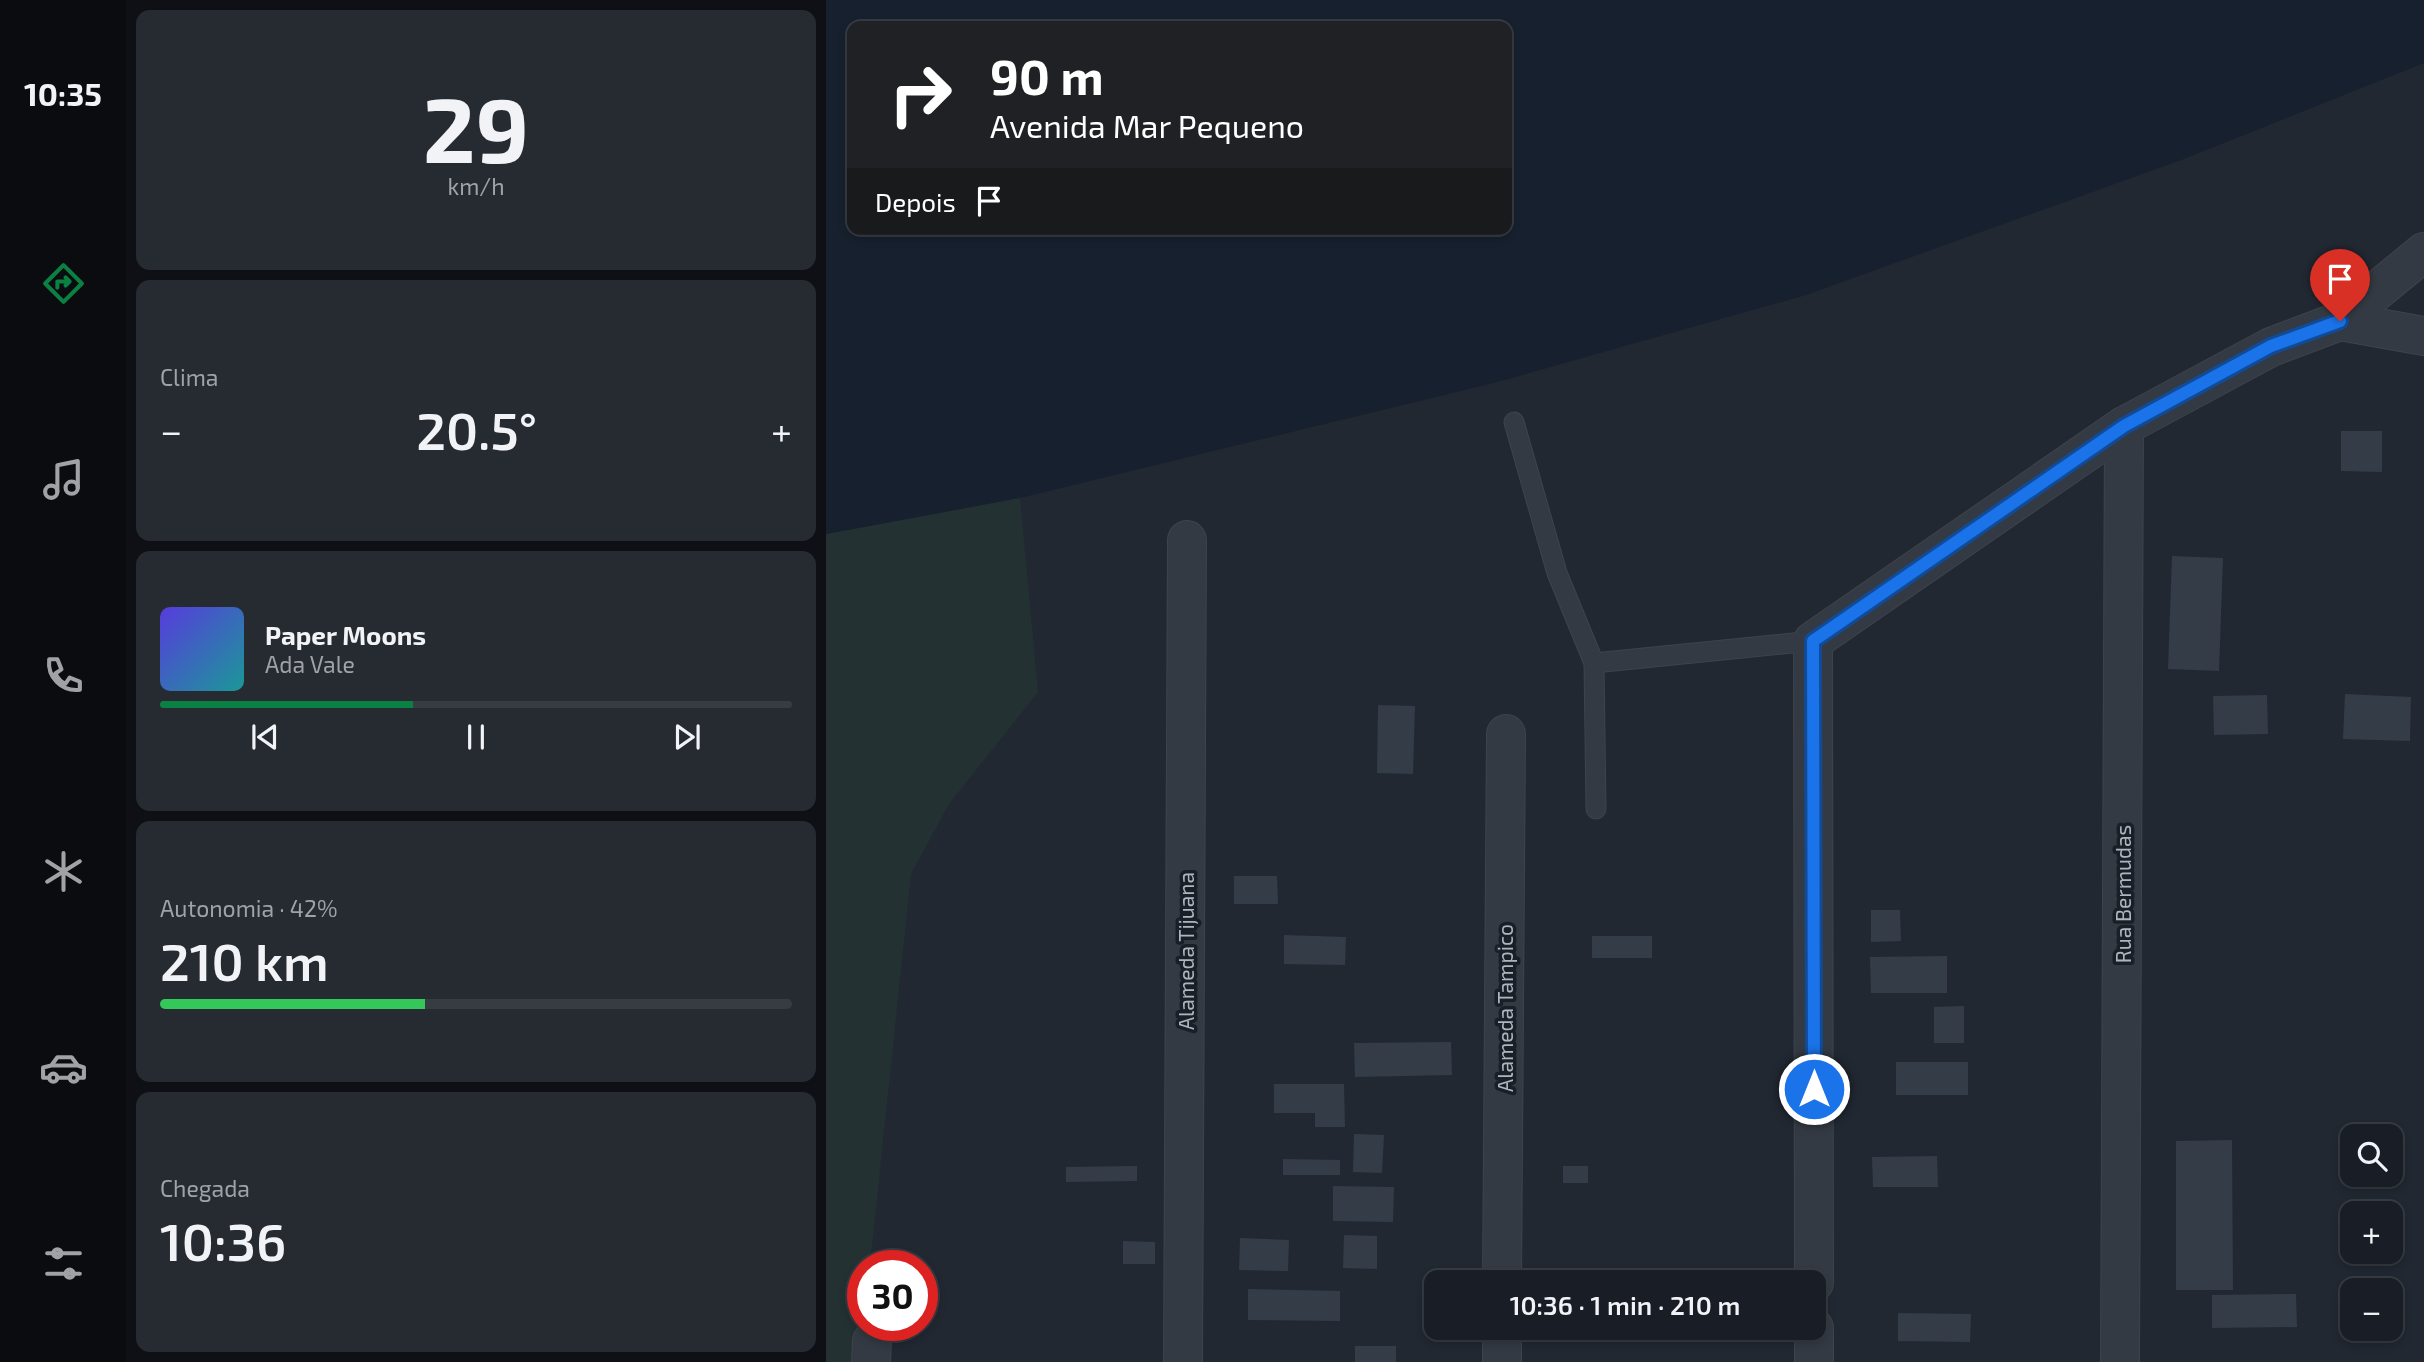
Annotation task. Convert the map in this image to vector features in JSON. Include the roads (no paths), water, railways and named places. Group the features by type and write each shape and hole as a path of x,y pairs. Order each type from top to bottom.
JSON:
{"street":[{"path":"1814,1270 1813,641 2124,426 2271,346 2340,321 2424,252"},
{"path":"2340,321 2424,336"},
{"name":"Rua Bermudas","path":"2120,1362 2124,426"},
{"name":"Alameda Tijuana","path":"1183,1362 1187,540"},
{"name":"Alameda Tampico","path":"1502,1270 1506,734"},
{"path":"1502,1340 1502,1362"},
{"path":"1814,1340 1814,1362"}],"lane":[{"path":"1514,422 1556,573 1594,663 1596,809"},
{"path":"1594,663 1813,641"}],"water":[{"path":"826,0 2424,0 2424,63 2184,159 1806,295 1494,383 1020,498 826,534"}]}
